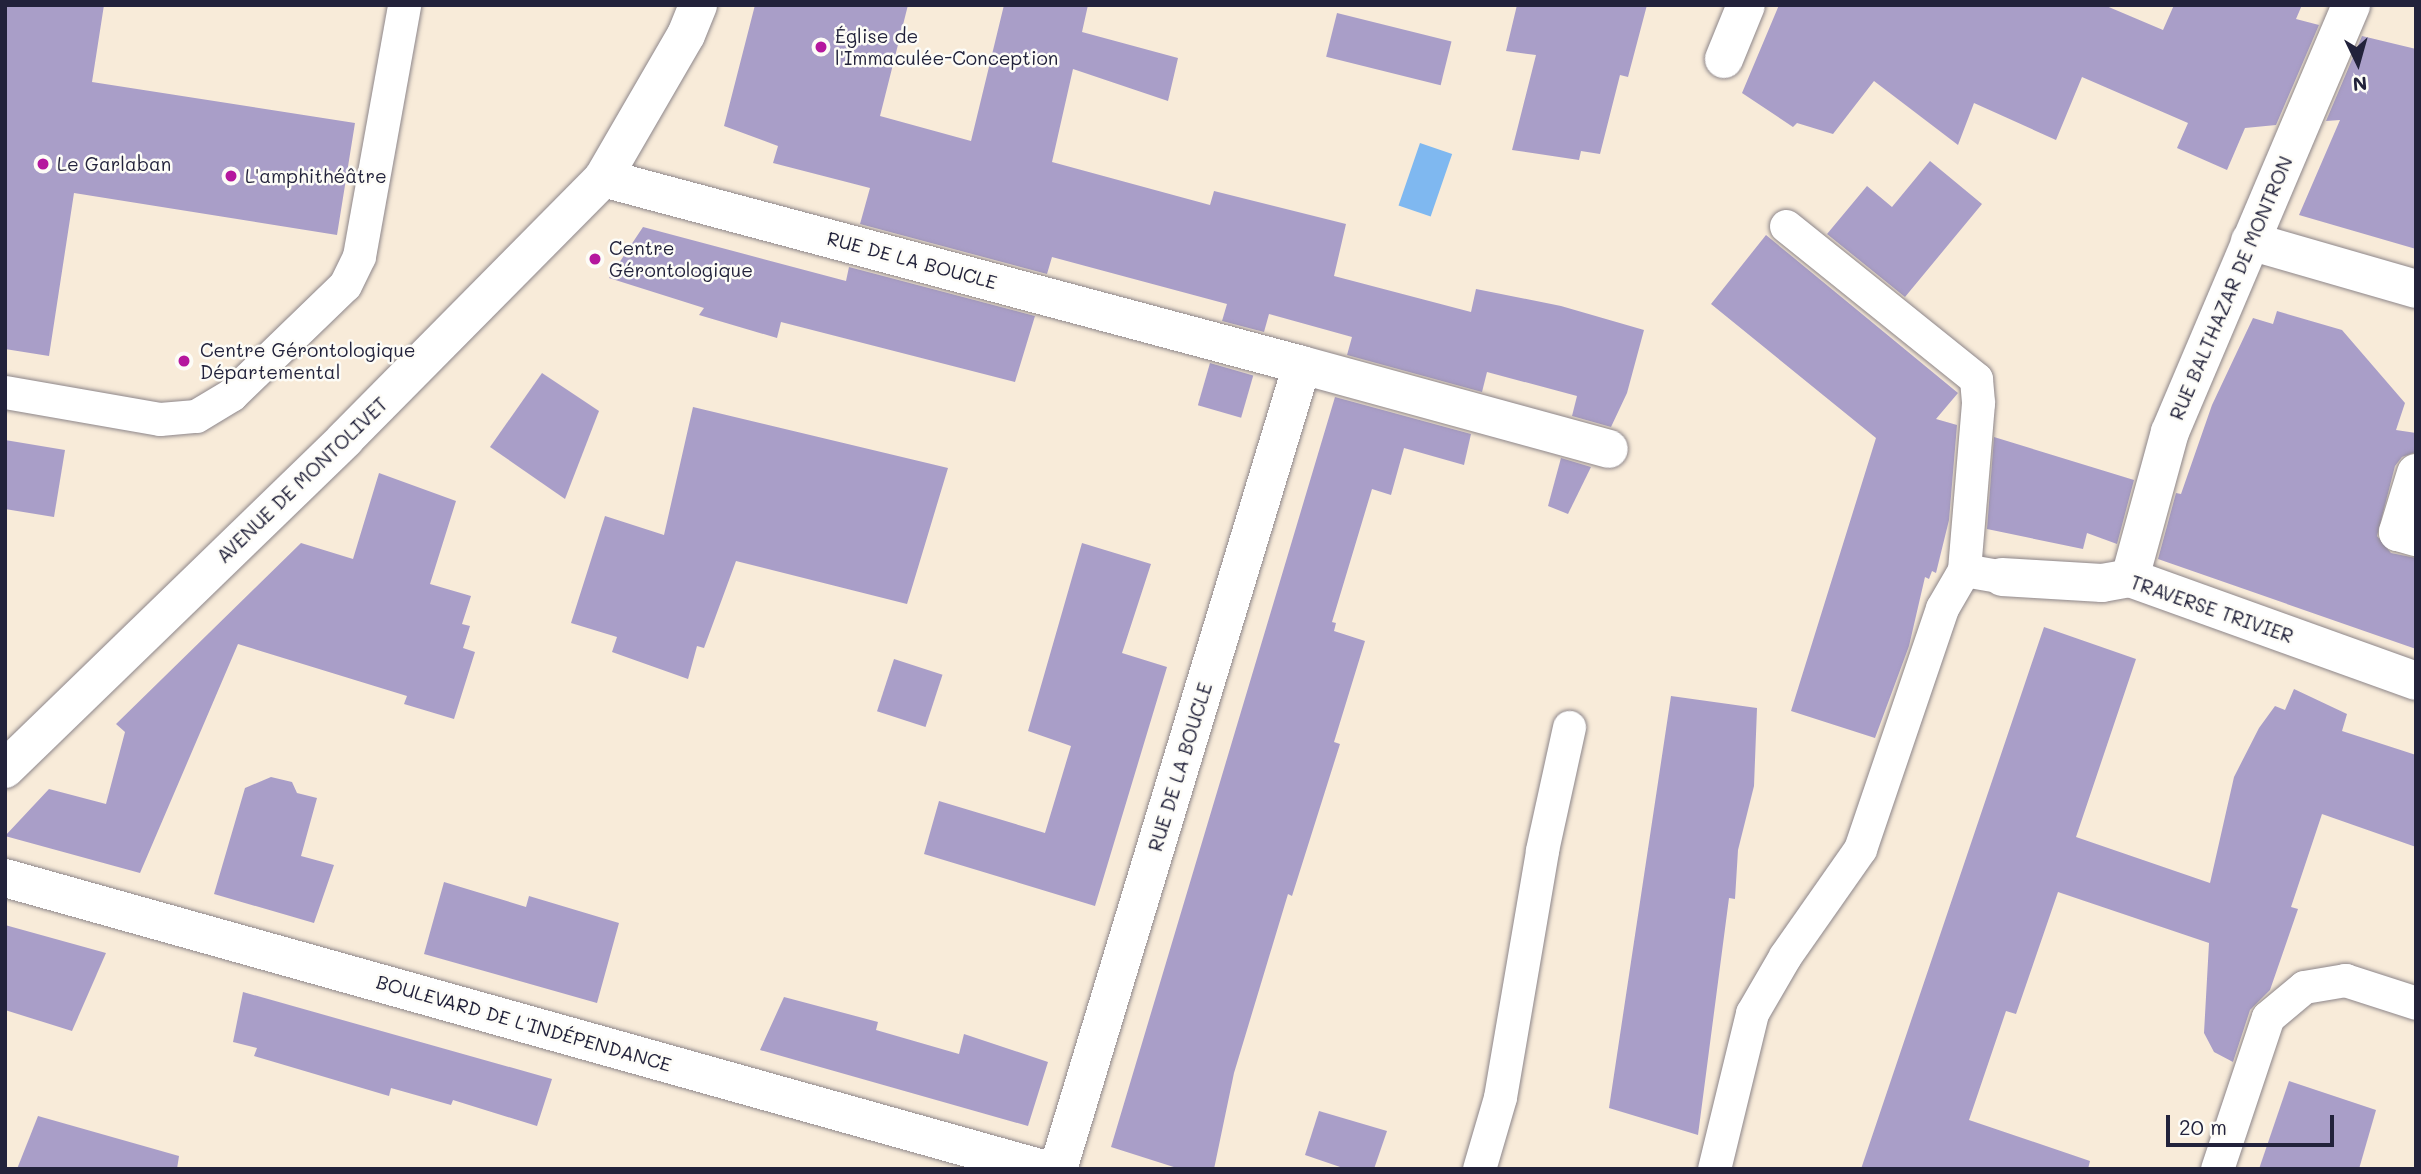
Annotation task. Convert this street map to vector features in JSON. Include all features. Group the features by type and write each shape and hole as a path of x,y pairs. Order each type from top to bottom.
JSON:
{"street":[{"name":"AVENUE DE MONTOLIVET","path":"5,769 345,439 603,178 686,35 698,5"},
{"path":"1724,59 1746,5"},
{"name":"RUE BALTHAZAR DE MONTRON","path":"2130,578 2170,432 2351,5"},
{"name":"RUE DE LA BOUCLE","path":"603,178 1609,449"},
{"path":"2250,241 2416,289"},
{"name":"RUE DE LA BOUCLE","path":"1058,1169 1302,365"},
{"path":"2416,473 2398,531 2416,537"},
{"name":"TRAVERSE TRIVIER","path":"2002,578 2102,583 2130,578 2416,681"},
{"name":"BOULEVARD DE L'INDÉPENDANCE","path":"5,878 1043,1169"}],"lane":[{"path":"5,392 160,419 196,416 231,395 345,285 359,257 404,5"},
{"path":"1714,1169 1752,1013 1785,956 1860,849 1942,608 1964,570 1979,403 1976,379 1786,226"},
{"path":"1964,570 2002,578"},
{"path":"1479,1169 1500,1097 1542,850 1569,727"},
{"path":"2217,1169 2268,1017 2304,987 2345,980 2416,1003"}],"water":[{"path":"1420,143 1452,154 1431,216 1399,205"}],"building":[{"path":"5,5 104,5 92,82 355,123 337,235 74,193 49,356 5,349"},
{"path":"755,5 908,5 880,116 971,141 1004,5 1088,5 1082,32 1178,58 1168,101 1073,69 1052,162 1210,205 1214,191 1346,224 1334,276 1471,312 1476,289 1561,306 1644,330 1627,393 1611,427 1572,416 1577,396 1487,372 1482,392 1347,355 1352,337 1269,314 1264,332 1222,321 1227,304 1052,257 1047,274 860,224 870,188 773,163 778,146 724,126"},
{"path":"1517,5 1647,5 1628,77 1620,75 1600,154 1581,151 1579,160 1512,150 1536,55 1506,51"},
{"path":"1779,5 2104,5 2163,30 2174,5 2302,5 2296,19 2319,25 2276,125 2245,128 2227,170 2177,148 2188,123 2082,77 2056,140 1974,103 1958,145 1874,81 1833,134 1797,123 1793,127 1742,93"},
{"path":"1337,13 1451,42 1441,85 1326,57"},
{"path":"2362,36 2416,49 2416,249 2299,215 2340,120 2326,121"},
{"path":"1930,161 1982,204 1905,297 1827,234 1867,186 1892,207"},
{"path":"643,227 846,281 849,267 1035,316 1015,382 781,322 777,338 699,315 704,308 609,278"},
{"path":"1766,235 1958,393 1936,419 1957,425 1949,520 1936,573 1932,571 1929,579 1925,577 1909,646 1875,738 1791,711 1876,438 1711,304"},
{"path":"2277,311 2342,330 2405,403 2396,430 2416,433 2416,452 2402,457 2395,466 2377,536 2391,553 2416,558 2416,649 2158,559 2176,493 2181,494 2212,405 2253,318 2273,324"},
{"path":"1210,363 1253,375 1241,418 1198,405"},
{"path":"542,373 599,411 565,499 490,447"},
{"path":"1335,397 1471,434 1464,465 1404,448 1391,495 1372,489 1332,622 1336,623 1334,631 1365,641 1334,742 1340,744 1292,896 1288,894 1234,1073 1214,1169 1180,1169 1111,1147"},
{"path":"693,407 948,468 907,604 736,561 704,648 697,646 688,679 612,652 617,637 571,623 605,516 664,535"},
{"path":"1994,437 2134,480 2117,544 2087,533 2083,549 1987,529"},
{"path":"5,440 65,450 54,517 5,509"},
{"path":"1561,458 1591,467 1568,514 1548,506"},
{"path":"379,473 456,501 430,584 471,596 462,624 470,626 463,648 475,652 454,719 404,704 407,696 238,644 140,873 5,836 49,789 106,804 125,732 116,724 301,543 353,559"},
{"path":"1082,543 1151,564 1122,653 1167,667 1095,906 924,854 939,801 1045,833 1071,746 1028,731"},
{"path":"2044,627 2136,659 2076,837 2210,883 2234,777 2259,728 2275,706 2285,710 2294,689 2347,714 2342,731 2416,755 2416,847 2322,814 2291,907 2298,909 2270,990 2250,1010 2233,1062 2214,1052 2204,1033 2209,943 2058,892 2016,1014 2006,1011 1969,1120 2090,1161 2088,1169 1861,1169"},
{"path":"894,659 943,675 926,727 877,711"},
{"path":"1671,696 1757,708 1754,786 1738,850 1735,899 1729,898 1698,1135 1609,1108"},
{"path":"271,777 292,782 297,793 317,798 301,856 334,865 314,923 214,894 245,788"},
{"path":"444,882 526,907 529,896 619,923 597,1003 424,954"},
{"path":"5,925 106,953 72,1031 5,1010"},
{"path":"243,992 552,1079 537,1126 453,1100 451,1105 391,1088 389,1096 254,1056 257,1048 233,1042"},
{"path":"784,997 878,1022 876,1030 959,1054 964,1034 1048,1062 1028,1126 760,1050"},
{"path":"2289,1081 2376,1110 2359,1169 2259,1169"},
{"path":"1319,1111 1387,1131 1374,1169 1346,1169 1305,1155"},
{"path":"38,1116 179,1156 177,1169 17,1169"}],"place":[{"name":"Église de l'Immaculée-Conception","path":"821,47"},
{"name":"Le Garlaban","path":"43,164"},
{"name":"L'amphithéâtre","path":"231,176"},
{"name":"Centre Gérontologique","path":"595,259"},
{"name":"Centre Gérontologique Départemental","path":"184,361"}]}
